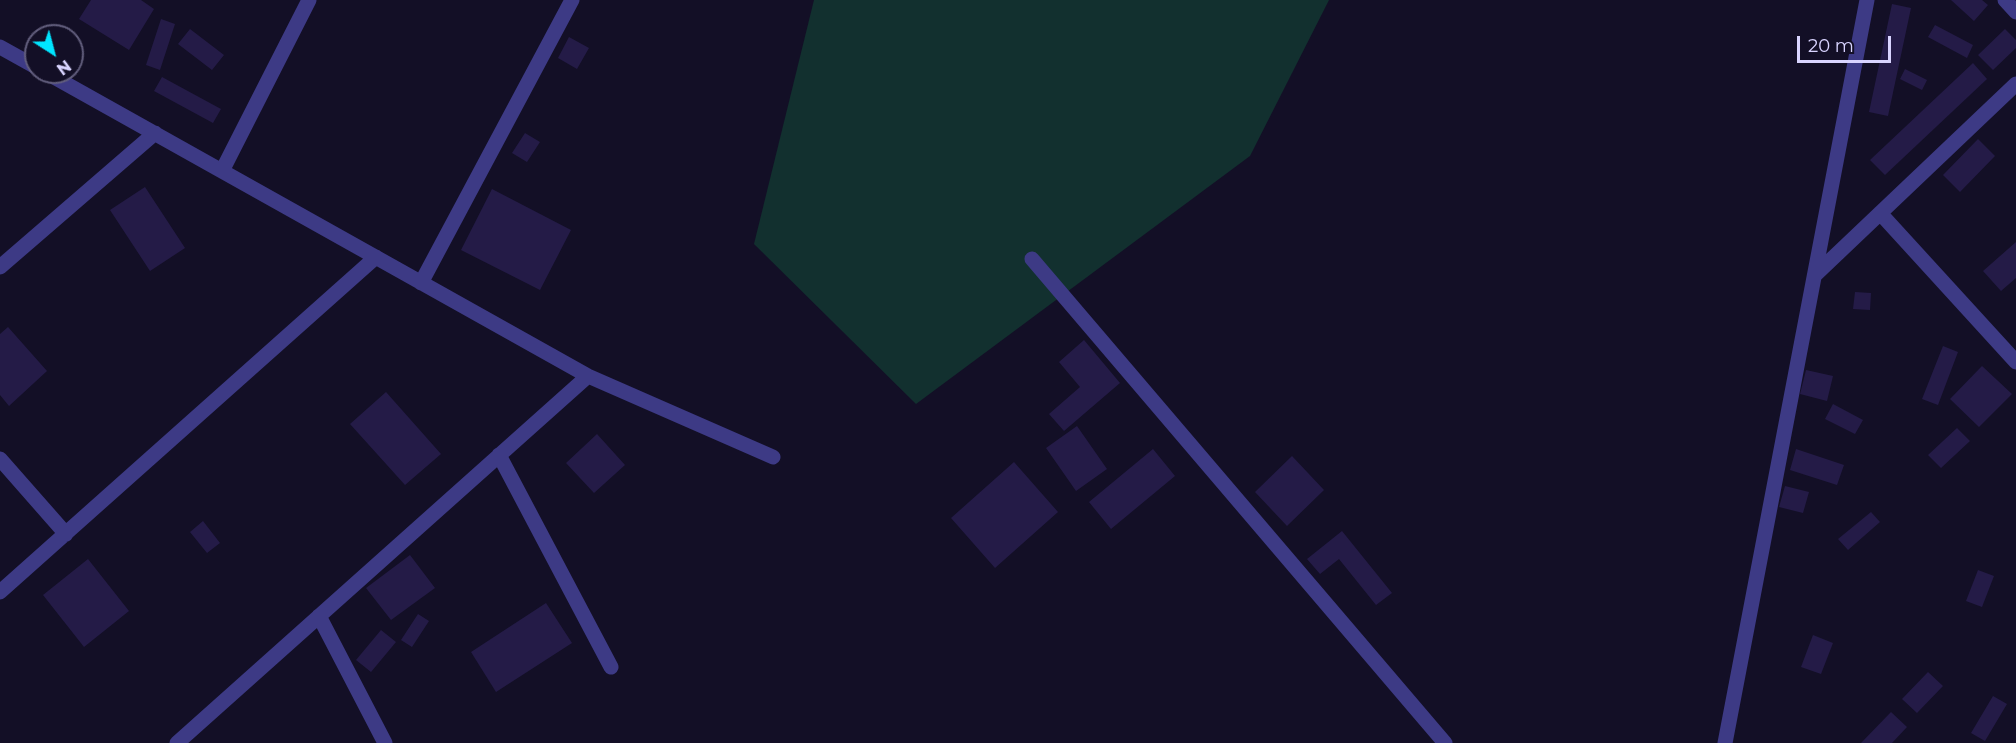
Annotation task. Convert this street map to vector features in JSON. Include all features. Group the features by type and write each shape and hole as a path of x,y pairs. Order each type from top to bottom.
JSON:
{"street":[{"path":"222,171 309,0"},
{"path":"421,283 572,0"},
{"path":"1725,743 1866,0"},
{"path":"2005,0 2016,12"},
{"path":"0,47 24,60"},
{"path":"67,84 588,376 773,457"},
{"path":"1815,275 2016,84"},
{"path":"0,267 155,133"},
{"path":"1881,213 2016,362"},
{"path":"0,592 376,257"},
{"path":"1032,259 1445,743"},
{"path":"177,743 588,376"},
{"path":"499,455 611,667"},
{"path":"0,459 66,534"},
{"path":"319,616 385,743"}],"green space":[{"path":"814,0 1329,0 1250,156 916,404 754,244"}],"building":[{"path":"91,0 141,0 154,9 129,50 79,19"},
{"path":"1951,0 1982,0 1988,5 1974,21"},
{"path":"1892,4 1911,8 1888,116 1869,112"},
{"path":"161,19 175,24 160,70 146,65"},
{"path":"1935,25 1973,45 1967,58 1928,37"},
{"path":"190,29 224,55 212,70 178,44"},
{"path":"2005,29 2016,40 2016,48 1993,70 1978,55"},
{"path":"569,37 589,48 577,69 558,58"},
{"path":"1973,63 1987,79 1885,175 1870,160"},
{"path":"1905,69 1927,80 1922,90 1900,79"},
{"path":"162,77 221,109 213,123 154,91"},
{"path":"525,133 540,142 527,162 512,153"},
{"path":"1978,139 1995,156 1960,192 1943,175"},
{"path":"145,187 185,248 150,271 110,210"},
{"path":"492,189 571,230 540,290 461,250"},
{"path":"2016,242 2016,278 2001,291 1983,271"},
{"path":"1855,292 1871,293 1870,310 1853,309"},
{"path":"8,327 47,371 9,406 0,395 0,334"},
{"path":"1084,340 1120,383 1064,431 1049,414 1080,387 1059,362"},
{"path":"1943,346 1958,352 1938,405 1922,399"},
{"path":"1982,366 2012,394 1979,427 1950,399"},
{"path":"1806,370 1833,376 1827,401 1800,394"},
{"path":"386,392 441,454 405,485 350,424"},
{"path":"1833,404 1863,420 1855,434 1825,419"},
{"path":"1077,426 1107,469 1076,491 1046,448"},
{"path":"1957,428 1970,441 1941,468 1928,455"},
{"path":"597,434 625,465 594,493 566,463"},
{"path":"1153,449 1175,476 1111,529 1089,502"},
{"path":"1796,449 1844,465 1837,485 1790,470"},
{"path":"1292,456 1324,490 1287,526 1255,492"},
{"path":"1014,462 1058,512 995,568 951,518"},
{"path":"1785,486 1809,492 1803,513 1779,507"},
{"path":"1871,512 1880,522 1848,550 1838,539"},
{"path":"203,521 220,543 207,553 190,532"},
{"path":"1342,531 1392,593 1376,605 1339,559 1320,574 1307,559"},
{"path":"410,555 435,588 391,620 366,588"},
{"path":"88,559 129,611 84,647 43,595"},
{"path":"1978,570 1994,576 1982,607 1966,601"},
{"path":"546,603 572,643 496,692 471,652"},
{"path":"418,614 429,621 412,647 401,640"},
{"path":"381,630 396,642 371,672 356,660"},
{"path":"1813,635 1833,643 1821,674 1801,667"},
{"path":"1928,672 1943,686 1917,713 1902,699"},
{"path":"1993,696 2007,704 1985,741 1971,733"},
{"path":"1891,712 1907,727 1892,743 1861,743"}]}
